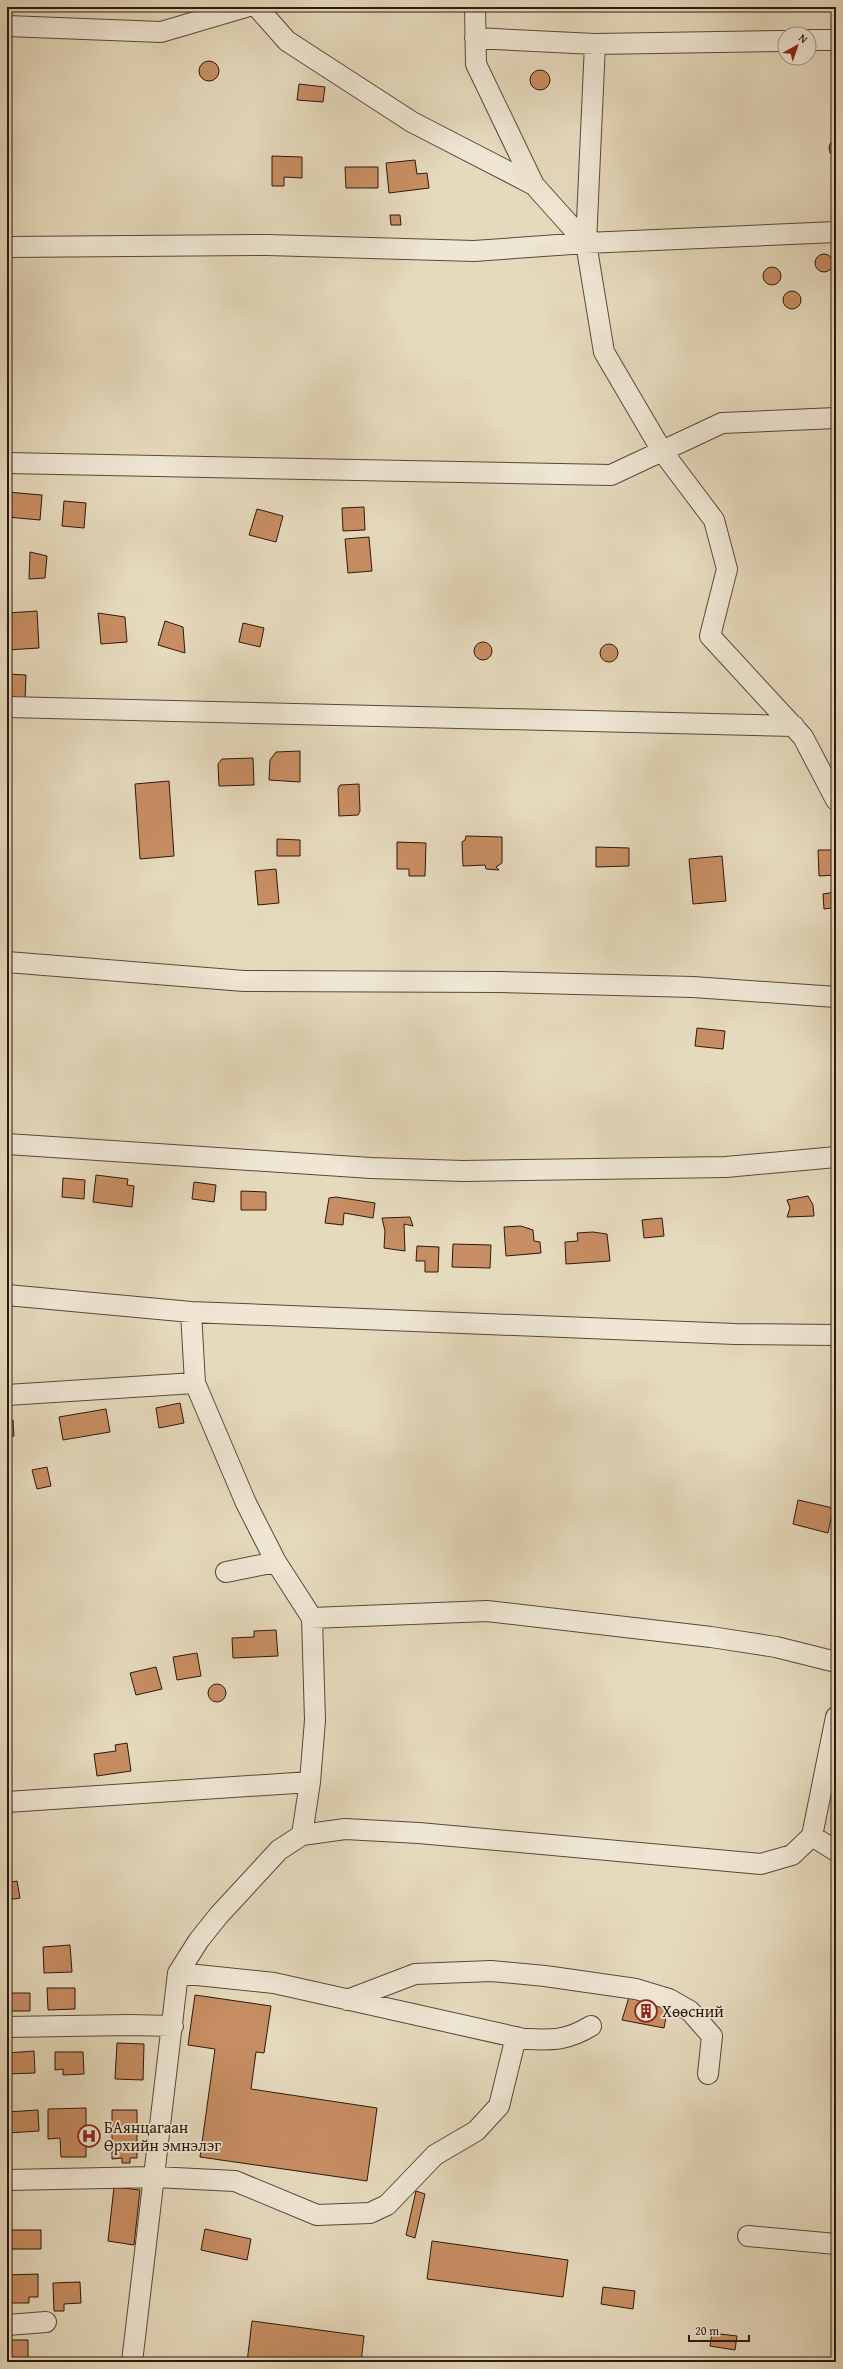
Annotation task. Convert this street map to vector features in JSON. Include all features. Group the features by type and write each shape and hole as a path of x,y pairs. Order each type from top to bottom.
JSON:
{"street":[{"path":"7,26 161,32 246,7"},
{"path":"257,7 287,41 412,122 534,185"},
{"path":"475,7 476,64 534,185 586,243"},
{"path":"475,38 595,44 777,41"},
{"path":"817,40 836,40"},
{"path":"595,44 586,243 604,352 662,451 714,520 727,569 710,636 803,737 836,800"},
{"path":"7,247 266,245 474,251 586,243 836,232"},
{"path":"7,463 611,475 722,423 836,418"},
{"path":"7,707 794,726"},
{"path":"7,962 244,981 501,982 693,987 836,997"},
{"path":"7,1144 371,1168 463,1171 726,1167 836,1157"},
{"path":"7,1295 191,1312 735,1334 836,1335"},
{"path":"191,1312 195,1383 246,1503 276,1562 312,1618 315,1720 310,1782 302,1835"},
{"path":"7,1395 195,1383"},
{"path":"226,1572 276,1562"},
{"path":"312,1618 487,1611 711,1637 776,1647 836,1662"},
{"path":"132,2362 173,2026 178,1973 199,1940 279,1850 302,1835 345,1829 419,1833 761,1864 792,1855 812,1836 836,1717"},
{"path":"7,1802 310,1782"},
{"path":"812,1836 836,1851"},
{"path":"347,2000 415,1974 492,1971 636,1989 669,1998 690,2011 712,2036 708,2074"},
{"path":"178,1973 274,1983 524,2040 561,2040 574,2036 591,2026"},
{"path":"7,2027 130,2025 173,2026"},
{"path":"7,2180 155,2177 235,2180 317,2215 370,2213 387,2205 435,2155 476,2131 499,2106 516,2037"},
{"path":"748,2236 836,2244"},
{"path":"7,2325 46,2322"}],"building":[{"path":"209,61 216,64 219,71 216,78 209,81 202,78 199,71 202,64"},
{"path":"540,70 547,73 550,80 547,87 540,90 533,87 530,80 533,73"},
{"path":"299,84 325,87 323,102 297,100"},
{"path":"836,139 836,157 830,153 829,147 831,142"},
{"path":"272,156 302,157 302,178 284,177 284,186 272,186"},
{"path":"415,160 417,174 427,173 429,188 389,193 386,163"},
{"path":"345,167 378,167 378,188 346,188"},
{"path":"390,215 400,215 401,225 391,225"},
{"path":"820,254 828,254 833,259 831,270 828,272 820,272 815,267 815,259"},
{"path":"768,267 776,267 781,272 779,283 776,285 768,285 763,280 763,272"},
{"path":"788,291 796,291 801,296 799,307 796,309 788,309 783,304 783,296"},
{"path":"7,492 42,495 40,520 7,517"},
{"path":"64,501 86,503 84,528 62,526"},
{"path":"364,507 365,530 343,531 342,508"},
{"path":"257,509 283,516 276,542 249,535"},
{"path":"369,537 372,571 348,573 345,539"},
{"path":"30,552 47,556 45,578 29,579"},
{"path":"37,611 39,648 7,650 7,613"},
{"path":"98,613 125,617 127,642 101,644"},
{"path":"165,621 183,627 185,653 158,645"},
{"path":"243,623 264,628 260,647 239,642"},
{"path":"479,642 487,642 492,647 490,658 487,660 479,660 474,655 474,647"},
{"path":"605,644 613,644 618,649 616,660 613,662 605,662 600,657 600,649"},
{"path":"7,674 26,675 25,700 7,700"},
{"path":"300,751 300,782 269,780 270,760 276,752"},
{"path":"253,758 254,785 219,786 218,764 222,759"},
{"path":"169,781 174,856 140,859 135,784"},
{"path":"359,784 360,811 358,815 339,816 338,789 340,785"},
{"path":"7,832 10,832 9,851 7,851"},
{"path":"466,836 502,837 502,863 496,867 499,870 486,869 485,865 463,866 462,842 465,840"},
{"path":"277,839 300,840 300,856 277,856"},
{"path":"397,842 426,843 425,876 409,876 409,869 397,869"},
{"path":"596,847 629,848 629,866 596,867"},
{"path":"818,850 836,850 836,875 819,876"},
{"path":"722,856 726,901 693,904 689,859"},
{"path":"276,869 279,903 258,905 255,871"},
{"path":"836,892 836,919 833,919 832,908 824,909 823,894"},
{"path":"697,1028 725,1031 723,1049 695,1046"},
{"path":"96,1175 128,1179 127,1185 134,1186 132,1207 93,1202"},
{"path":"63,1178 85,1180 84,1199 62,1197"},
{"path":"194,1182 216,1185 214,1202 192,1199"},
{"path":"241,1191 266,1192 266,1210 241,1210"},
{"path":"808,1196 813,1205 814,1216 787,1217 790,1208 787,1200"},
{"path":"336,1197 375,1203 373,1218 344,1213 343,1225 325,1223 329,1198"},
{"path":"410,1217 413,1226 404,1224 405,1251 384,1248 385,1231 382,1218"},
{"path":"662,1218 664,1236 644,1238 642,1220"},
{"path":"521,1226 533,1230 534,1241 540,1242 541,1253 506,1256 504,1227"},
{"path":"593,1232 607,1234 610,1261 566,1264 565,1242 578,1241 577,1233"},
{"path":"453,1244 491,1245 490,1268 452,1267"},
{"path":"417,1246 439,1247 438,1272 425,1272 425,1261 416,1261"},
{"path":"7,1317 11,1317 10,1336 7,1336"},
{"path":"180,1403 184,1423 159,1428 156,1408"},
{"path":"106,1409 110,1432 63,1440 59,1417"},
{"path":"7,1420 13,1420 14,1436 7,1437"},
{"path":"47,1467 51,1486 37,1489 32,1470"},
{"path":"798,1500 833,1508 828,1533 793,1524"},
{"path":"276,1630 278,1656 233,1658 232,1638 254,1637 254,1631"},
{"path":"197,1653 201,1676 177,1680 173,1657"},
{"path":"156,1667 162,1689 136,1695 130,1673"},
{"path":"217,1684 223,1687 226,1693 223,1699 217,1702 211,1699 208,1693 211,1687"},
{"path":"127,1743 131,1771 97,1776 94,1754 116,1751 115,1745"},
{"path":"17,1881 20,1898 7,1900 7,1883"},
{"path":"70,1945 72,1972 44,1973 43,1947"},
{"path":"47,1988 75,1988 75,2009 48,2010"},
{"path":"7,1993 30,1993 30,2011 7,2011"},
{"name":"Хөөсний","path":"630,1994 669,2002 664,2028 622,2020"},
{"path":"195,1995 271,2006 264,2053 256,2052 251,2089 377,2108 367,2181 200,2157 215,2049 188,2045"},
{"path":"117,2043 144,2044 143,2080 115,2079"},
{"path":"34,2051 35,2073 7,2074 7,2053"},
{"path":"55,2052 83,2052 84,2074 63,2075 63,2069 55,2070"},
{"path":"86,2108 86,2157 61,2157 60,2138 48,2139 48,2109"},
{"path":"38,2110 39,2131 7,2133 7,2112"},
{"path":"112,2110 137,2110 137,2158 130,2158 130,2163 122,2163 122,2158 112,2159"},
{"path":"114,2187 140,2190 134,2245 108,2241"},
{"path":"416,2191 425,2194 415,2238 406,2235"},
{"path":"205,2229 251,2239 247,2260 201,2250"},
{"path":"7,2230 41,2230 41,2249 7,2249"},
{"path":"432,2241 568,2260 563,2297 427,2279"},
{"path":"38,2274 38,2297 29,2297 29,2303 7,2303 7,2275"},
{"path":"80,2282 81,2303 64,2304 64,2311 54,2311 53,2283"},
{"path":"603,2287 635,2291 633,2309 601,2304"},
{"path":"252,2321 364,2336 361,2362 247,2362"},
{"path":"712,2333 737,2336 735,2350 710,2346"},
{"path":"7,2340 28,2340 28,2362 7,2362"}],"place":[{"name":"Хөөсний","path":"646,2011"},
{"name":"БАянцагаан Өрхийн эмнэлэг","path":"89,2136"}]}
